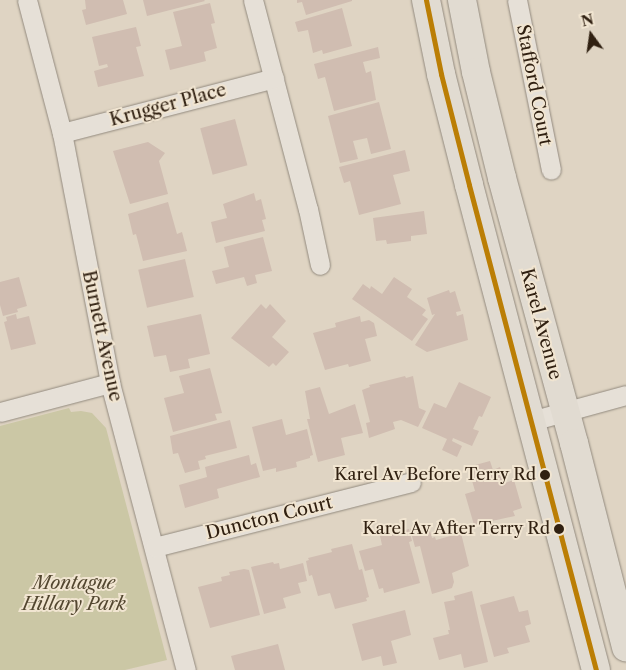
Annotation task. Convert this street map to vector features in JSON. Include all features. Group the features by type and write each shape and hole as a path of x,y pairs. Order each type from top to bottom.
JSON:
{"main road":[{"name":"Karel Avenue","path":"426,0 441,74 596,670"},
{"name":"Karel Avenue","path":"462,0 476,72 502,178 626,646"}],"street":[{"name":"Burnett Avenue","path":"27,0 62,133 110,383 186,670"},
{"path":"253,0 320,265"},
{"name":"Stafford Court","path":"517,0 551,170"},
{"name":"Krugger Place","path":"62,133 274,78"},
{"path":"0,412 110,383"},
{"path":"531,421 626,395"},
{"name":"Duncton Court","path":"155,548 411,482"}],"green space":[{"name":"Montague Hillary Park","path":"69,408 71,412 92,413 106,428 167,660 125,670 0,670 0,426"}],"building":[{"path":"85,0 123,0 127,14 86,25 82,10 86,9"},
{"path":"143,0 204,0 205,1 147,16"},
{"path":"297,0 352,1 306,15 302,2 297,3"},
{"path":"210,3 215,23 211,24 217,48 204,52 206,61 170,70 165,50 182,46 173,12"},
{"path":"342,8 352,46 323,54 322,50 313,53 308,30 298,32 295,22"},
{"path":"136,27 141,46 136,47 144,76 98,87 94,71 108,67 107,64 99,66 92,37"},
{"path":"378,47 380,58 363,62 366,73 371,71 376,100 334,111 325,77 318,79 314,64"},
{"path":"379,102 391,149 371,154 367,138 353,141 358,159 340,163 328,116"},
{"path":"235,119 247,165 213,175 200,128"},
{"path":"148,142 165,153 159,161 168,194 130,204 113,151"},
{"path":"405,150 410,171 393,175 401,204 359,215 350,181 344,183 339,167"},
{"path":"254,193 256,201 261,199 266,219 262,220 265,231 216,243 211,222 227,218 223,204"},
{"path":"168,202 177,234 182,232 187,251 143,261 136,234 133,235 128,214"},
{"path":"424,211 427,234 411,236 411,241 387,244 386,240 376,241 373,218"},
{"path":"263,237 272,271 255,275 257,283 247,286 244,277 216,284 212,271 229,267 224,247"},
{"path":"185,259 194,297 147,308 138,270"},
{"path":"19,277 27,306 17,309 18,312 3,316 0,305 0,282"},
{"path":"394,277 412,289 407,297 426,310 422,315 428,319 412,341 352,299 363,284 370,289 371,286 382,294"},
{"path":"449,290 450,293 455,291 461,311 456,312 457,316 463,314 468,340 427,352 415,345 435,314 432,315 427,298"},
{"path":"261,304 266,309 270,304 286,321 272,337 289,352 276,366 273,363 269,367 231,338"},
{"path":"16,314 17,319 29,316 36,344 11,350 4,322 7,321 6,317"},
{"path":"201,314 210,354 188,359 190,368 170,372 166,355 154,357 147,326"},
{"path":"360,316 361,322 369,320 374,323 377,336 365,339 371,361 349,367 348,364 325,370 313,333 336,327 335,323"},
{"path":"210,368 222,413 215,414 217,420 173,432 164,398 184,393 179,376"},
{"path":"405,376 406,378 413,376 419,408 426,411 418,427 401,420 393,422 395,429 369,438 366,423 370,422 362,390 370,387 369,385"},
{"path":"459,382 491,397 482,417 479,416 473,429 479,431 472,446 453,438 452,441 462,446 457,457 442,450 447,439 422,428 434,403 446,408"},
{"path":"320,387 329,414 355,404 363,433 341,438 345,455 318,462 307,419 310,419 305,391"},
{"path":"282,419 286,435 307,429 313,455 310,458 296,462 297,467 276,472 276,468 263,471 252,427"},
{"path":"230,420 237,448 205,456 206,459 198,461 200,469 185,473 178,453 173,454 170,436"},
{"path":"249,455 251,465 256,463 260,477 217,489 219,498 185,508 179,485 207,477 205,467"},
{"path":"490,461 493,470 500,467 505,483 514,480 522,508 513,511 515,516 474,525 465,494 475,491 468,467"},
{"path":"428,524 432,538 435,537 436,540 461,533 469,566 452,573 454,582 452,588 432,594 420,546 415,547 410,529"},
{"path":"409,529 412,541 409,542 420,583 384,593 383,588 379,589 373,569 365,571 359,551 382,545 380,536"},
{"path":"352,544 359,570 362,569 369,597 366,598 367,601 335,609 330,593 318,596 312,575 309,576 306,561 309,560 308,558 332,552 331,549"},
{"path":"273,562 274,564 279,563 280,569 303,563 307,581 298,583 301,593 283,598 286,608 264,614 251,567"},
{"path":"249,570 260,615 210,628 198,587 222,581 221,577 230,575 229,572"},
{"path":"472,591 488,662 464,668 461,654 439,660 433,638 449,634 448,630 450,630 444,602 455,600 454,596"},
{"path":"514,596 519,612 528,610 531,624 525,626 530,642 507,648 509,653 494,657 480,605"},
{"path":"405,610 411,635 391,641 397,663 383,666 381,656 362,661 352,624"},
{"path":"278,644 285,670 235,670 231,656"}],"transit line":[{"path":"426,0 441,74 469,185 596,670"}],"place":[{"name":"Karel Av Before Terry Rd","path":"545,475"},
{"name":"Karel Av After Terry Rd","path":"559,529"}]}
